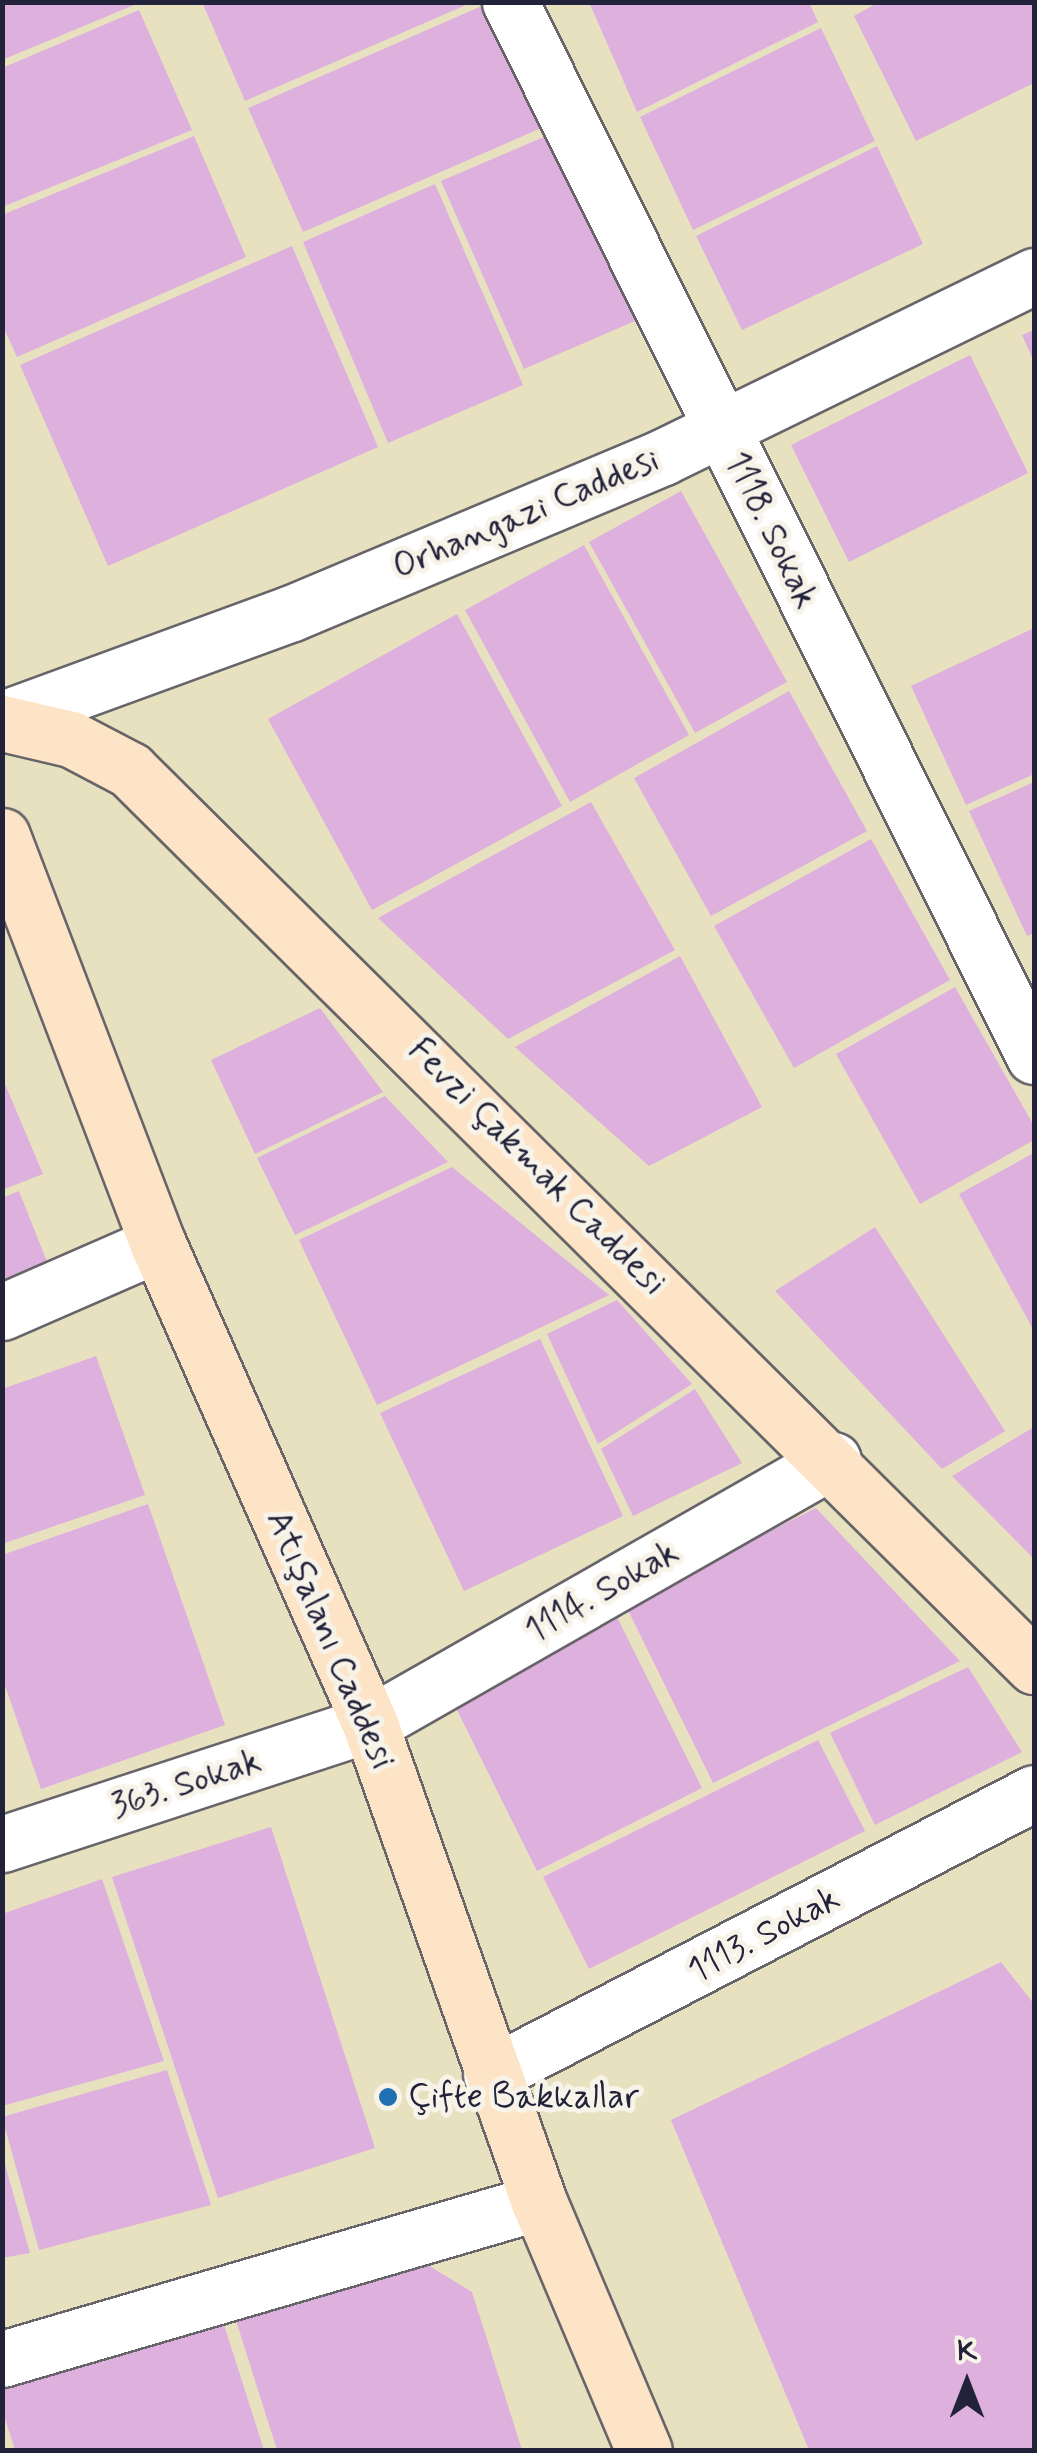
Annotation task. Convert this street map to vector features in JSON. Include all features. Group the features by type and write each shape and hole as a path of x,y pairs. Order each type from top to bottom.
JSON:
{"main road":[{"name":"Fevzi Çakmak Caddesi","path":"2,721 71,739 130,770 833,1460 1034,1666"},
{"name":"Atışalanı Caddesi","path":"2,836 158,1244 370,1724 539,2202 644,2450"}],"street":[{"name":"1118. Sokak","path":"510,2 1034,1056"},
{"name":"Orhangazi Caddesi","path":"2,721 292,612 720,428 1034,276"},
{"path":"2,1312 158,1244"},
{"name":"1114. Sokak","path":"370,1724 833,1460"},
{"name":"363. Sokak","path":"2,1844 370,1724"},
{"name":"1113. Sokak","path":"491,2074 1034,1793"},
{"path":"2,2358 539,2202"}],"building":[{"path":"2,2 139,2 139,3 2,60"},
{"path":"202,2 473,2 245,101"},
{"path":"491,2 546,126 303,232 248,108"},
{"path":"589,2 809,2 818,22 637,112"},
{"path":"879,2 1034,2 1034,83 916,141 854,16"},
{"path":"139,10 192,130 2,207 2,68"},
{"path":"821,28 875,141 693,230 640,117"},
{"path":"553,133 635,321 524,369 441,181"},
{"path":"194,136 246,257 17,357 2,324 2,215"},
{"path":"877,146 923,244 742,330 696,236"},
{"path":"435,184 523,385 388,443 303,242"},
{"path":"292,246 378,447 108,566 20,365"},
{"path":"1034,330 1034,362 1022,335"},
{"path":"970,355 1028,473 849,562 791,445"},
{"path":"681,491 787,682 695,733 589,542"},
{"path":"584,545 689,735 570,802 465,610"},
{"path":"457,614 562,806 372,910 268,719"},
{"path":"1034,628 1034,774 966,805 911,686"},
{"path":"789,691 867,831 711,916 634,778"},
{"path":"1034,782 1034,933 1027,936 969,811"},
{"path":"591,802 675,950 508,1039 378,918"},
{"path":"871,839 950,980 794,1068 714,926"},
{"path":"680,956 762,1107 649,1166 515,1047"},
{"path":"955,987 1034,1126 1034,1140 920,1204 836,1054"},
{"path":"320,1008 383,1092 255,1154 211,1060"},
{"path":"2,1077 43,1174 2,1190"},
{"path":"385,1096 448,1162 295,1235 257,1158"},
{"path":"1034,1153 1034,1331 959,1194"},
{"path":"452,1167 609,1295 377,1405 299,1240"},
{"path":"19,1191 51,1272 2,1292 2,1198"},
{"path":"875,1227 1005,1431 942,1469 775,1291"},
{"path":"617,1300 692,1384 598,1444 547,1334"},
{"path":"540,1339 623,1516 464,1591 380,1413"},
{"path":"96,1356 145,1495 2,1544 2,1389"},
{"path":"695,1389 742,1463 633,1516 601,1449"},
{"path":"1034,1427 1034,1559 952,1476"},
{"path":"148,1504 225,1725 41,1789 2,1677 2,1555"},
{"path":"816,1508 960,1661 713,1783 625,1604"},
{"path":"613,1609 702,1788 537,1871 448,1692"},
{"path":"968,1667 1022,1752 875,1825 830,1733"},
{"path":"818,1740 865,1831 589,1969 543,1877"},
{"path":"271,1827 375,2148 218,2198 112,1877"},
{"path":"102,1879 164,2061 2,2106 2,1914"},
{"path":"1001,1962 1034,2004 1034,2450 809,2450 671,2120"},
{"path":"167,2070 211,2205 39,2250 2,2117"},
{"path":"2,2162 30,2253 2,2258"},
{"path":"408,2253 472,2292 522,2450 277,2450 232,2308"},
{"path":"219,2309 264,2450 15,2450 2,2409 2,2375"}],"place":[{"name":"Çifte Bakkallar","path":"388,2097"}]}
